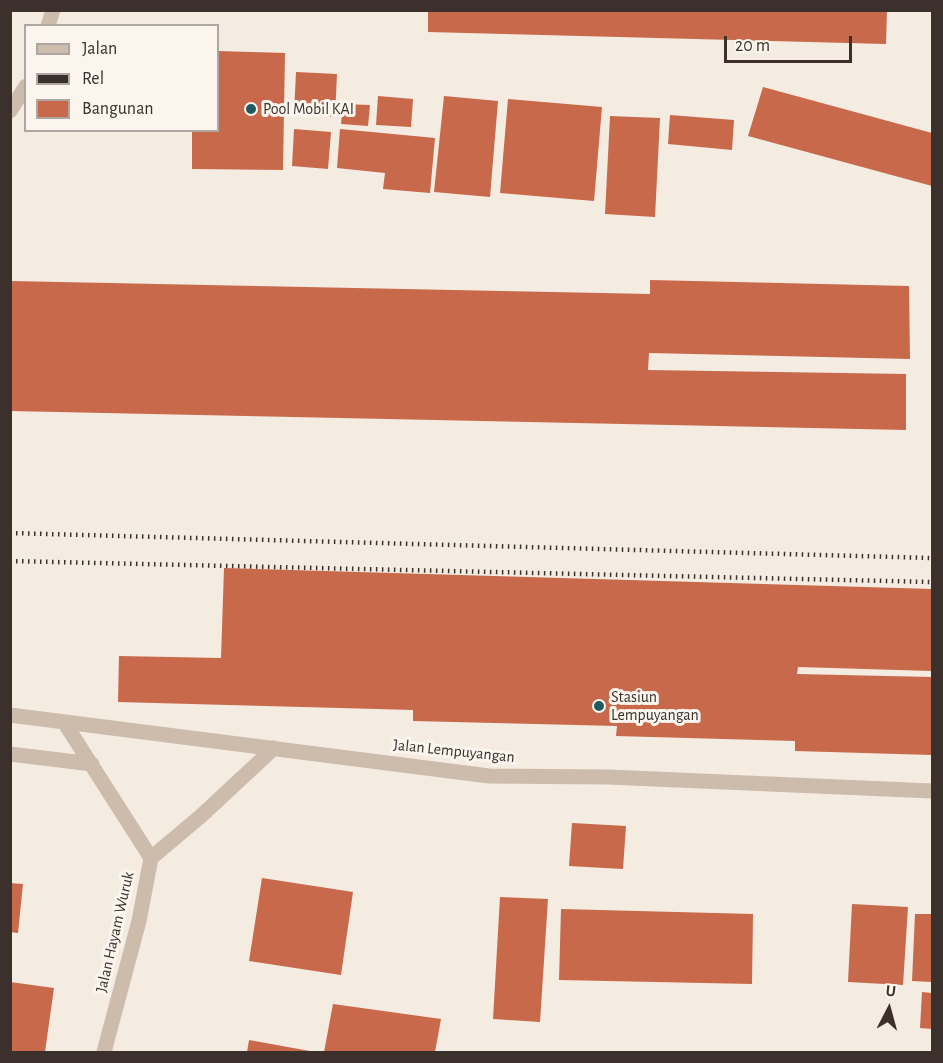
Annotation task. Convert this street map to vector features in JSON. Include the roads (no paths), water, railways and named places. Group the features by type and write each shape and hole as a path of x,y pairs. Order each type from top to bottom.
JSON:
{"street":[{"path":"10,111 24,89"},
{"name":"Jalan Lempuyangan","path":"10,715 489,776 608,777 933,791"},
{"name":"Jalan Hayam Wuruk","path":"64,722 151,858 139,921 104,1053"},
{"path":"151,858 201,816 274,748"},
{"path":"10,754 92,765"}],"railway":[{"path":"10,533 932,558"},
{"path":"10,561 932,582"}],"place":[{"name":"Pool Mobil KAI","path":"251,109"},
{"name":"Stasiun Lempuyangan","path":"599,706"}]}
